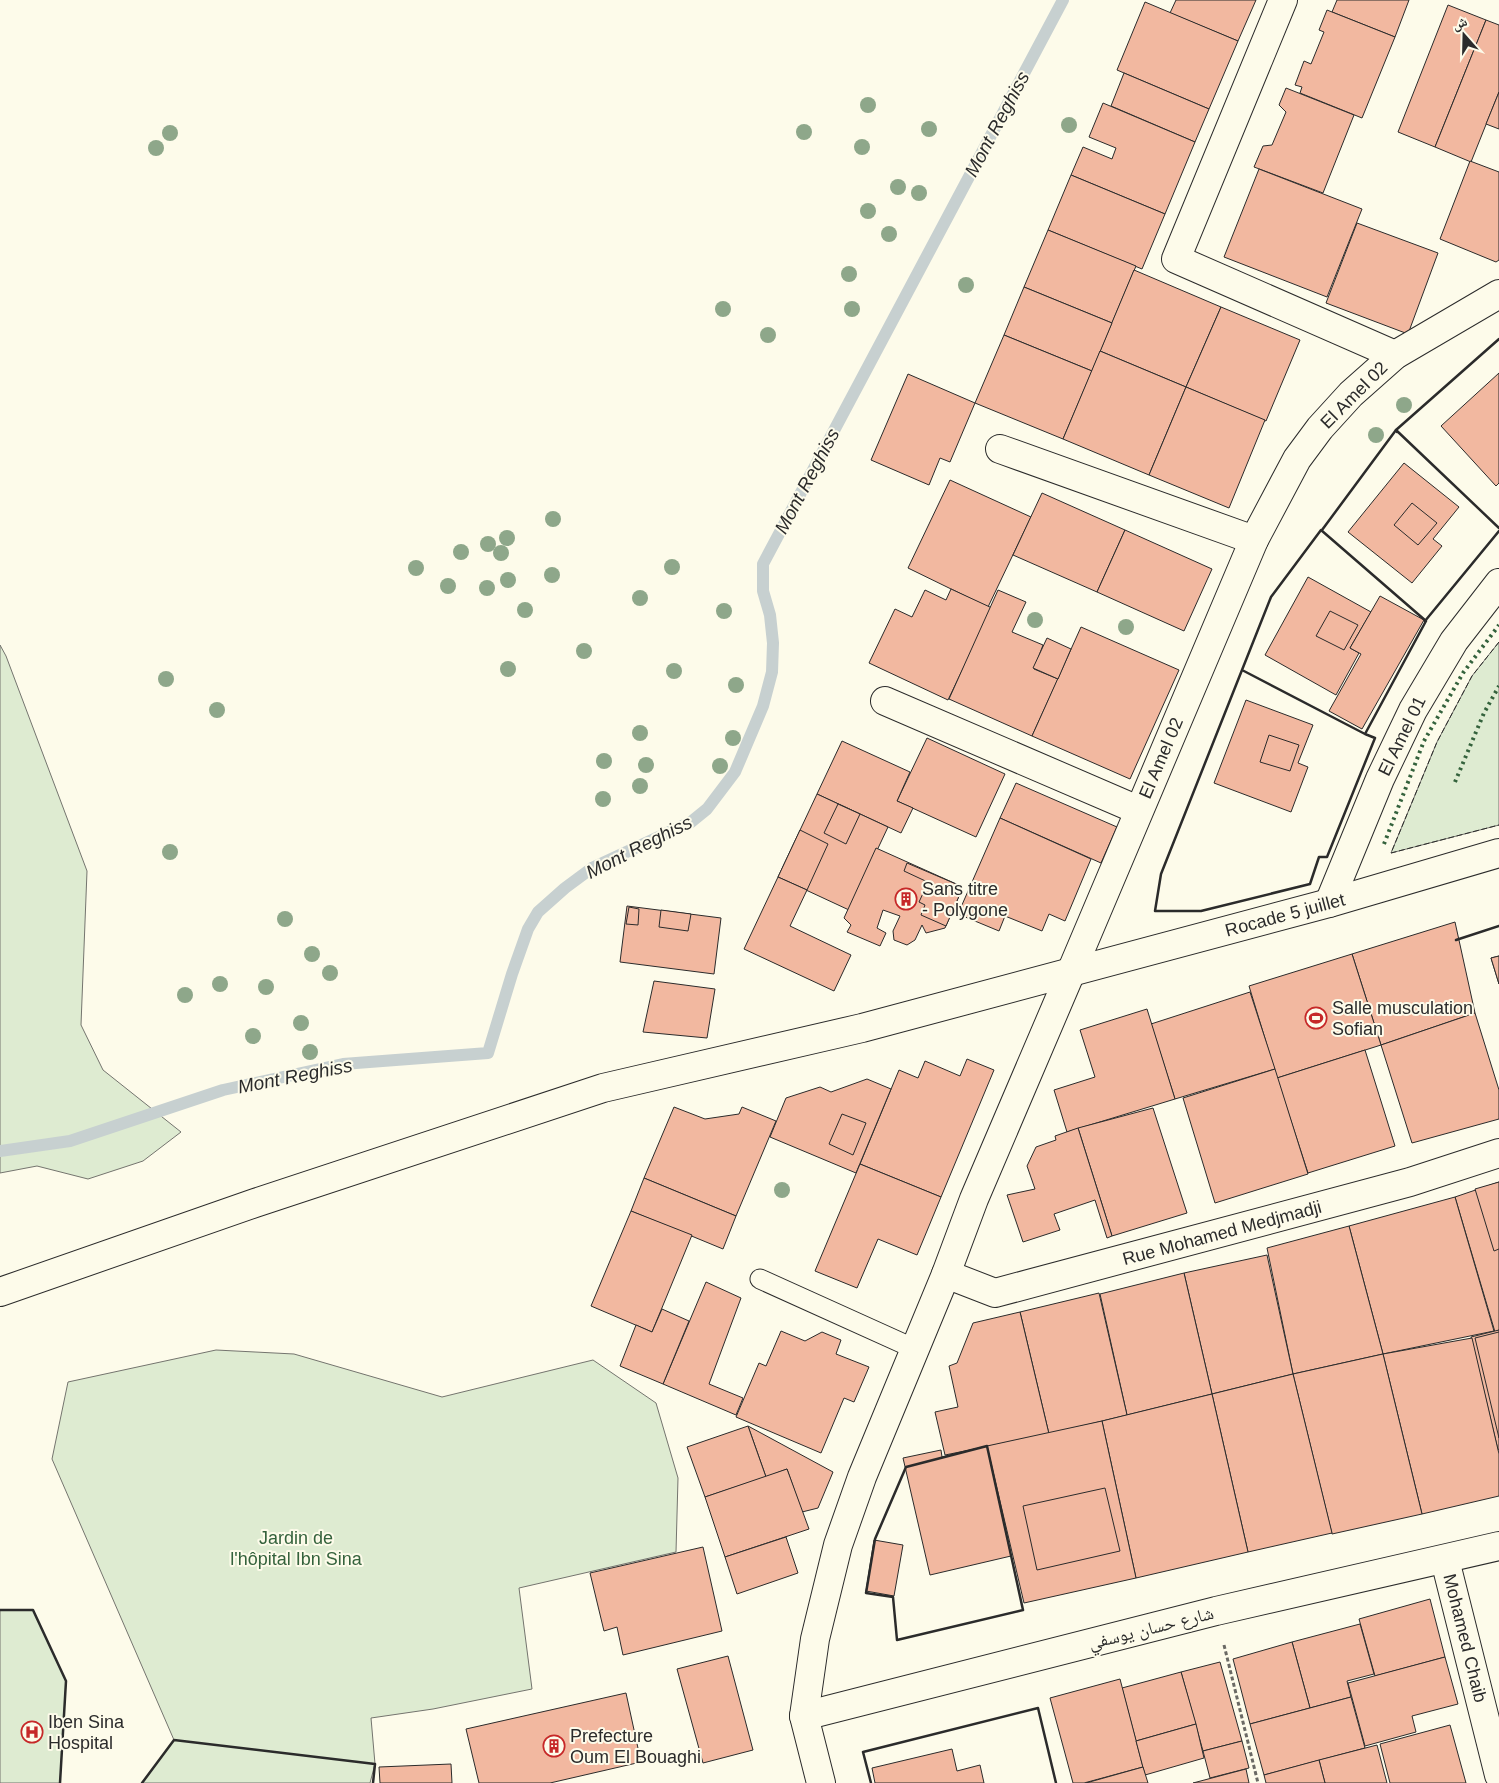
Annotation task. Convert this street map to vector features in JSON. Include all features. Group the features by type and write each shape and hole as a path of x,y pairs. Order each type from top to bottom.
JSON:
{"street":[{"path":"1283,0 1176,259 1395,355"},
{"name":"El Amel 02","path":"804,1716 815,1639 838,1546 862,1477 946,1274 974,1199 1254,540 1297,459 1351,394 1395,355 1499,294"},
{"path":"1000,449 1254,540"},
{"name":"El Amel 01","path":"1329,903 1380,779 1413,710 1454,641 1499,583"},
{"name":"El Amel 02","path":"885,701 1138,810"},
{"name":"Rocade 5 juillet","path":"0,1292 255,1203 603,1088 862,1028 1329,903 1499,853"},
{"name":"Rue Mohamed Medjmadji","path":"946,1274 996,1293 1401,1184 1499,1153"},
{"name":"شارع حسان يوسفي","path":"804,1716 1216,1611 1445,1560 1499,1546"},
{"name":"Mohamed Chaib","path":"1445,1560 1499,1775"},
{"path":"804,1716 821,1783"}],"lane":[{"path":"760,1279 915,1349"}],"path":[{"path":"1216,1611 1258,1783"}],"green space":[{"path":"1499,642 1499,825 1391,853 1437,742 1472,676"},
{"path":"0,645 6,656 87,871 81,1025 103,1070 181,1132 143,1161 88,1179 37,1166 0,1173"},
{"name":"Jardin de l'hôpital Ibn Sina","path":"216,1350 294,1354 442,1397 593,1360 656,1403 678,1478 676,1552 519,1588 532,1689 433,1709 371,1718 375,1764 370,1783 142,1783 174,1740 52,1459 68,1382"},
{"name":"Iben Sina Hospital","path":"0,1610 33,1610 66,1681 60,1783 0,1783"}],"building":[{"path":"1176,0 1256,0 1238,41 1170,13"},
{"path":"1337,0 1409,0 1395,37 1332,12"},
{"path":"1145,2 1238,41 1209,109 1117,70"},
{"path":"1448,5 1486,20 1435,147 1398,132"},
{"path":"1327,10 1395,37 1362,118 1300,93 1302,87 1295,85 1304,61 1311,64 1324,32 1319,30"},
{"path":"1486,20 1499,25 1499,92 1471,162 1435,147"},
{"path":"1124,73 1209,109 1195,142 1111,106"},
{"path":"1286,88 1354,115 1323,193 1254,167 1263,146 1272,145 1286,112 1279,105"},
{"path":"1499,92 1499,129 1486,124"},
{"path":"1103,103 1195,142 1165,214 1071,175 1083,147 1112,159 1116,148 1089,137"},
{"path":"1470,161 1499,172 1499,260 1496,262 1440,239"},
{"path":"1259,169 1362,209 1327,297 1224,257"},
{"path":"1071,175 1165,214 1142,269 1048,230"},
{"path":"1357,223 1438,253 1408,334 1326,303"},
{"path":"1048,230 1136,266 1112,323 1024,287"},
{"path":"1134,270 1221,307 1186,387 1100,351"},
{"path":"1024,287 1112,323 1092,371 1004,335"},
{"path":"1221,307 1300,340 1266,421 1186,387"},
{"path":"1004,335 1092,371 1063,439 975,403"},
{"path":"1100,351 1186,387 1149,475 1063,439"},
{"path":"1499,373 1499,483 1496,486 1441,426"},
{"path":"908,374 975,403 950,462 940,458 929,485 871,460"},
{"path":"1186,387 1265,420 1229,508 1149,475"},
{"path":"1404,463 1459,507 1433,539 1442,546 1412,583 1348,532"},
{"path":"950,480 1031,517 988,607 908,568"},
{"path":"1042,493 1125,530 1097,592 1013,555"},
{"path":"1412,503 1437,523 1418,545 1394,525"},
{"path":"1125,530 1212,569 1184,631 1097,592"},
{"path":"1308,577 1371,612 1350,648 1359,653 1336,695 1265,655"},
{"path":"951,589 992,608 948,700 869,663 895,609 912,617 925,590 946,600"},
{"path":"998,590 1026,602 1012,632 1043,645 1034,669 1058,679 1032,736 949,699"},
{"path":"1380,596 1424,620 1362,729 1329,711 1361,654 1350,648"},
{"path":"1330,611 1358,625 1344,650 1316,636"},
{"path":"1081,627 1179,670 1130,779 1032,736"},
{"path":"1047,638 1071,649 1058,679 1033,668"},
{"path":"1246,700 1313,725 1298,763 1308,767 1291,812 1214,783"},
{"path":"1269,735 1299,745 1290,771 1260,762"},
{"path":"927,738 1005,774 976,837 897,801"},
{"path":"842,741 910,772 897,801 913,808 901,833 817,794"},
{"path":"1016,783 1117,827 1101,863 1000,818"},
{"path":"817,794 888,827 849,910 778,877"},
{"path":"838,804 860,814 846,844 824,833"},
{"path":"1000,818 1091,859 1065,921 1049,914 1042,931 1005,916 999,931 958,914"},
{"path":"800,830 828,844 807,890 778,877"},
{"name":"Sans titre - Polygone","path":"876,848 963,887 945,928 926,933 922,925 915,940 907,945 894,940 893,931 900,916 883,910 877,928 886,933 880,946 847,932 851,925 844,918"},
{"path":"907,863 963,887 946,926 921,915 925,905 919,902 926,887 932,890 934,885 904,871"},
{"path":"778,877 807,890 790,926 851,955 834,991 744,949"},
{"path":"627,906 721,918 714,974 620,962"},
{"path":"629,907 639,909 638,925 626,924"},
{"path":"661,910 691,914 688,931 659,927"},
{"path":"1455,922 1475,1013 1381,1045 1352,954"},
{"name":"Salle musculation Sofian","path":"1352,954 1381,1045 1277,1078 1249,986"},
{"path":"1499,956 1499,984 1491,958"},
{"path":"1499,956 1499,984 1491,958"},
{"path":"654,981 715,989 707,1038 643,1032"},
{"path":"1250,992 1275,1069 1175,1099 1151,1024"},
{"path":"1147,1009 1175,1099 1067,1132 1054,1090 1095,1077 1080,1030"},
{"path":"1475,1013 1499,1090 1499,1119 1412,1143 1381,1045"},
{"path":"1365,1050 1395,1146 1308,1173 1277,1078"},
{"path":"967,1059 994,1070 941,1197 860,1164 899,1070 918,1078 925,1061 960,1076"},
{"path":"1275,1069 1308,1174 1215,1203 1183,1098"},
{"path":"867,1079 891,1089 856,1173 770,1137 786,1098 820,1087 831,1092"},
{"path":"674,1107 705,1119 739,1114 742,1107 776,1121 736,1216 644,1178"},
{"path":"1153,1108 1187,1213 1112,1236 1078,1128"},
{"path":"842,1114 866,1123 853,1155 829,1144"},
{"path":"1078,1128 1112,1236 1107,1238 1095,1200 1054,1214 1060,1230 1023,1242 1007,1195 1035,1189 1027,1166 1036,1147 1056,1140 1055,1136"},
{"path":"860,1164 941,1197 917,1255 878,1239 857,1288 815,1271"},
{"path":"644,1178 736,1216 723,1249 631,1211"},
{"path":"1499,1182 1499,1330 1495,1332 1455,1197"},
{"path":"1499,1182 1499,1249 1494,1251 1475,1189"},
{"path":"1455,1197 1494,1331 1383,1354 1349,1226"},
{"path":"631,1211 692,1235 652,1332 591,1306"},
{"path":"1349,1226 1383,1354 1293,1374 1267,1248"},
{"path":"1267,1255 1293,1374 1212,1394 1184,1273"},
{"path":"1184,1273 1212,1394 1127,1415 1100,1294"},
{"path":"706,1282 741,1298 709,1384 743,1398 736,1415 663,1384"},
{"path":"1099,1293 1127,1415 1049,1434 1020,1312"},
{"path":"662,1309 689,1321 663,1384 620,1366 636,1325 652,1332"},
{"path":"1020,1312 1049,1434 945,1455 935,1412 958,1407 949,1366 957,1363 973,1323"},
{"path":"1499,1330 1499,1450 1498,1450 1471,1337"},
{"path":"781,1331 805,1341 822,1332 841,1340 836,1354 869,1367 854,1402 844,1398 821,1453 736,1417 759,1363 766,1366"},
{"path":"1499,1332 1499,1438 1475,1338"},
{"path":"1472,1338 1499,1454 1499,1496 1422,1514 1383,1354"},
{"path":"1383,1354 1422,1514 1332,1534 1293,1374"},
{"path":"1293,1374 1332,1533 1248,1552 1212,1394"},
{"path":"1212,1394 1248,1552 1136,1578 1102,1421"},
{"path":"1102,1421 1136,1578 1024,1603 987,1446"},
{"path":"748,1426 833,1472 818,1508 802,1512 787,1469 766,1477"},
{"path":"748,1426 766,1477 705,1497 687,1447"},
{"path":"987,1446 1011,1556 930,1575 903,1458 941,1450 942,1457"},
{"path":"787,1469 809,1529 725,1557 705,1497"},
{"path":"1105,1488 1120,1551 1037,1570 1023,1506"},
{"path":"786,1537 798,1573 737,1594 725,1557"},
{"path":"874,1540 903,1545 894,1596 866,1591"},
{"path":"703,1547 722,1631 623,1655 617,1627 604,1631 590,1573"},
{"path":"1430,1599 1445,1657 1375,1676 1359,1619"},
{"path":"1360,1624 1374,1674 1347,1681 1351,1697 1310,1708 1292,1642"},
{"path":"1292,1642 1310,1708 1250,1724 1233,1659"},
{"path":"728,1656 753,1750 703,1763 677,1669"},
{"path":"1445,1657 1458,1704 1412,1716 1416,1732 1365,1746 1348,1683"},
{"path":"1220,1662 1242,1741 1203,1751 1181,1672"},
{"path":"1181,1672 1196,1724 1136,1741 1122,1688"},
{"path":"1120,1679 1143,1767 1084,1783 1073,1783 1050,1698"},
{"name":"Prefecture Oum El Bouaghi","path":"626,1693 641,1762 550,1783 479,1783 466,1729"},
{"path":"1351,1697 1365,1748 1264,1775 1250,1724"},
{"path":"1196,1724 1204,1758 1145,1775 1136,1741"},
{"path":"1450,1725 1466,1783 1390,1783 1380,1744"},
{"path":"1242,1741 1249,1768 1210,1778 1203,1751"},
{"path":"1377,1745 1387,1783 1325,1783 1319,1760"},
{"path":"952,1749 957,1771 980,1765 984,1783 875,1783 872,1768"},
{"path":"1319,1760 1325,1783 1266,1783 1264,1775"},
{"path":"451,1764 452,1783 380,1783 379,1767"},
{"path":"1143,1767 1148,1783 1086,1783"},
{"path":"1246,1769 1249,1783 1193,1783"}],"waterway":[{"name":"Mont Reghiss","path":"0,1151 70,1141 223,1090 343,1064 488,1053 512,974 528,929 538,912 565,888 592,868 691,822 707,809 735,772 763,706 772,672 773,643 770,615 763,591 763,564 1063,0"}],"hedge":[{"path":"1384,844 1424,741 1463,673 1499,625"},
{"path":"1455,782 1484,713 1499,686"}],"fence":[{"path":"1499,642 1472,676 1437,742 1391,853 1499,825"}],"wall":[{"path":"1397,432 1396,430 1499,339"},
{"path":"1322,530 1396,430 1499,528"},
{"path":"1365,734 1242,670 1161,874 1155,911 1201,911 1310,884 1319,857 1327,857 1375,738 1365,734 1242,670 1271,597 1321,530 1426,621 1365,734"},
{"path":"1425,621 1499,531"},
{"path":"1456,940 1499,926"},
{"path":"987,1446 1023,1610 897,1640 893,1597 866,1593 875,1539 906,1467 987,1446"},
{"path":"0,1610 33,1610 66,1681 60,1783"},
{"path":"871,1783 863,1752 1038,1708 1056,1783"},
{"path":"142,1783 174,1740 375,1764 373,1783"}],"place":[{"name":"Sans titre - Polygone","path":"906,899"},
{"name":"Salle musculation Sofian","path":"1316,1018"},
{"name":"Iben Sina Hospital","path":"32,1732"},
{"name":"Prefecture Oum El Bouaghi","path":"554,1746"}]}
